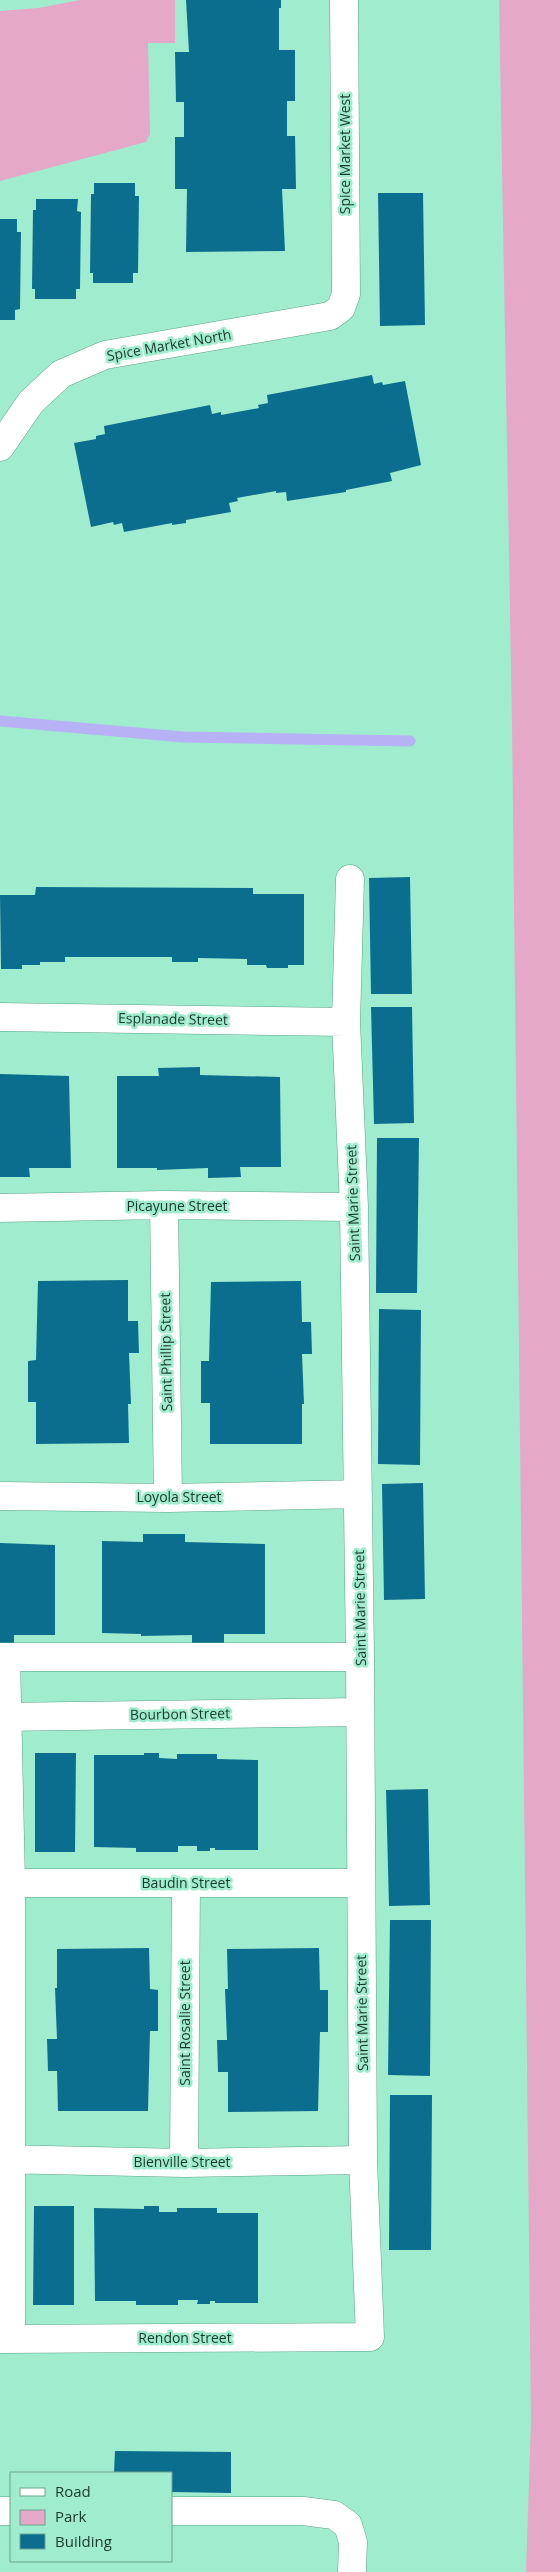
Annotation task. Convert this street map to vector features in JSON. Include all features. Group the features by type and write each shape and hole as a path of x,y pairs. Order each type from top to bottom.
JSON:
{"street":[{"name":"Spice Market West","path":"340,308 346,294 344,0"},
{"name":"Spice Market North","path":"0,447 31,402 61,374 105,356 330,316 340,308"},
{"name":"Saint Marie Street","path":"350,879 346,1022 354,1207 360,1657 363,2160 370,2337"},
{"name":"Esplanade Street","path":"0,1017 346,1022"},
{"name":"Picayune Street","path":"0,1208 164,1206 354,1207"},
{"name":"Saint Phillip Street","path":"164,1206 168,1498"},
{"name":"Loyola Street","path":"0,1496 168,1498 358,1494"},
{"path":"6,2339 6,2159 11,1883 3,1717 3,1656 360,1657"},
{"name":"Bourbon Street","path":"3,1717 360,1712"},
{"name":"Baudin Street","path":"11,1883 361,1883"},
{"name":"Saint Rosalie Street","path":"184,2162 186,1883"},
{"name":"Bienville Street","path":"6,2159 184,2162 363,2160"},
{"name":"Rendon Street","path":"6,2339 370,2337"},
{"path":"172,2511 334,2514 348,2525 353,2542 352,2572"}],"green space":[{"path":"80,0 175,0 175,43 148,43 150,134 146,142 0,181 0,11 38,8"},
{"path":"499,0 560,0 560,2572 526,2572 531,2422 512,723"}],"building":[{"path":"186,0 281,0 281,8 279,8 279,50 295,50 295,101 287,101 287,136 295,136 296,189 282,189 285,251 186,252 187,189 175,189 175,137 184,137 184,102 176,102 175,52 189,52"},
{"path":"94,183 135,183 135,196 139,196 138,273 133,273 133,283 93,283 93,273 90,273 91,194 94,194"},
{"path":"378,193 423,193 425,325 380,326"},
{"path":"36,199 78,199 77,211 81,212 80,289 76,289 76,299 35,299 35,289 32,289 33,210 36,210"},
{"path":"0,219 17,219 17,232 21,232 20,309 15,310 15,320 0,320"},
{"path":"372,375 374,384 382,382 383,385 405,381 421,465 390,473 392,481 346,490 346,492 287,501 286,492 276,493 276,491 237,498 238,501 229,503 231,512 186,520 186,523 172,525 172,523 124,532 122,523 114,525 113,522 91,527 74,443 96,439 96,436 105,434 104,426 210,405 212,414 221,412 221,415 259,408 258,405 268,403 267,395"},
{"path":"410,877 412,994 371,994 369,878"},
{"path":"36,887 253,888 253,894 304,894 304,965 288,965 288,968 267,968 266,965 247,965 247,959 198,958 198,962 172,962 172,957 65,957 65,962 40,962 40,965 22,965 22,969 1,969 0,895 35,895"},
{"path":"371,1007 412,1007 414,1123 374,1124"},
{"path":"200,1067 200,1075 280,1077 281,1167 240,1167 241,1177 208,1178 208,1168 157,1170 157,1168 117,1168 117,1076 159,1076 158,1068"},
{"path":"0,1074 69,1076 71,1168 29,1168 30,1177 0,1177"},
{"path":"377,1138 419,1138 417,1293 376,1293"},
{"path":"128,1280 128,1321 138,1321 139,1353 129,1353 131,1404 128,1404 129,1443 36,1444 36,1402 28,1402 28,1361 36,1360 38,1281"},
{"path":"301,1281 302,1322 311,1322 312,1354 302,1354 304,1404 302,1404 302,1444 210,1444 210,1403 201,1403 201,1361 209,1361 211,1282"},
{"path":"379,1309 421,1310 420,1465 378,1464"},
{"path":"423,1483 425,1599 384,1600 382,1484"},
{"path":"143,1534 185,1534 185,1542 265,1544 265,1634 224,1634 224,1644 192,1644 192,1635 141,1636 141,1634 102,1633 102,1541 143,1542"},
{"path":"0,1543 55,1545 55,1635 14,1635 14,1645 0,1645"},
{"path":"35,1753 76,1753 75,1852 35,1852"},
{"path":"144,1753 159,1753 159,1758 177,1759 177,1754 217,1754 217,1759 258,1760 258,1850 215,1850 215,1848 210,1848 210,1851 197,1851 197,1846 178,1846 178,1852 136,1852 136,1848 94,1847 94,1755 144,1755"},
{"path":"428,1789 430,1905 389,1906 386,1790"},
{"path":"390,1920 431,1920 430,2076 388,2075"},
{"path":"149,1948 150,1989 158,1990 158,2031 150,2031 148,2111 58,2111 57,2071 48,2071 47,2039 57,2039 55,1988 57,1988 57,1949"},
{"path":"319,1948 320,1990 328,1990 328,2032 320,2032 318,2111 228,2112 228,2072 218,2072 217,2040 227,2040 225,1989 228,1989 227,1949"},
{"path":"390,2095 432,2095 431,2250 389,2250"},
{"path":"34,2206 74,2206 74,2305 33,2305"},
{"path":"144,2206 159,2206 159,2212 177,2212 177,2208 217,2208 217,2213 258,2213 258,2303 215,2303 215,2301 210,2301 210,2304 197,2304 198,2300 178,2300 178,2305 136,2305 136,2301 95,2301 94,2208 144,2209"},
{"path":"115,2451 231,2452 231,2493 172,2492 172,2472 114,2472"}],"waterway":[{"path":"0,721 183,737 410,741"}]}
